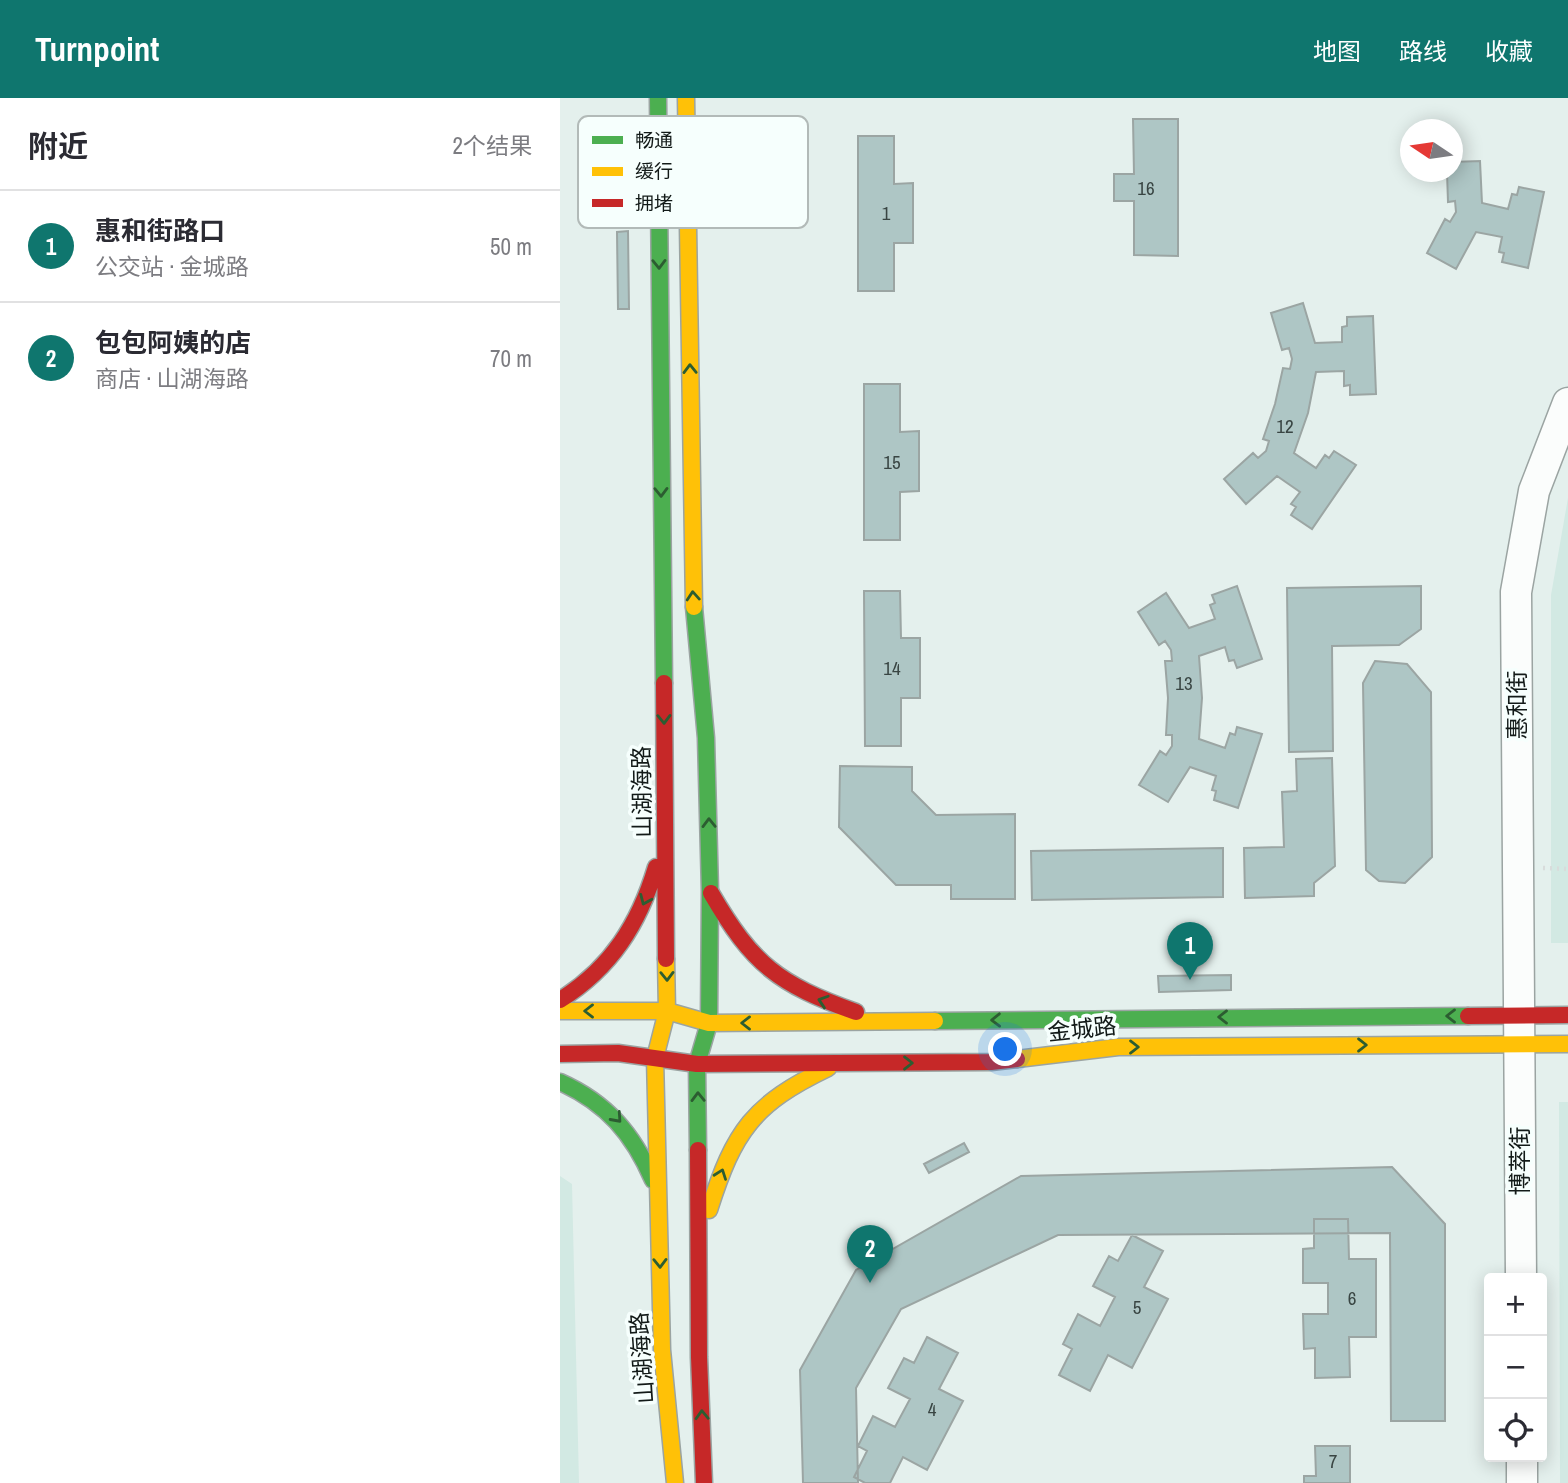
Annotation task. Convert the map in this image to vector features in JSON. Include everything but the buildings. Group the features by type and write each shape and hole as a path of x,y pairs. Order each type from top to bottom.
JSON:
{"street":[{"name":"山湖海路","path":"658,98 658,116"},
{"path":"686,98 686,116"},
{"name":"山湖海路","path":"659,228 667,1011 655,1058 662,1350 675,1483"},
{"path":"688,228 692,590 706,738 710,891 709,1023 697,1064 699,1357 704,1483"},
{"name":"惠和街","path":"1519,1030 1517,592 1534,491 1568,403"},
{"path":"560,1000 576,991 609,964 622,946 647,899 665,834"},
{"path":"710,891 736,937 759,965 810,997 888,1022"},
{"name":"金城路","path":"560,1011 667,1011 709,1023 888,1022 1519,1030 1568,1044"},
{"name":"金城路","path":"560,1054 618,1053 697,1064 991,1062 1118,1047 1519,1030 1568,1014"},
{"name":"博萃街","path":"1519,1030 1521,1273"},
{"path":"700,1239 735,1138 758,1108 788,1085 839,1063"},
{"path":"560,1082 591,1095 612,1111 629,1131 645,1160 658,1195"},
{"path":"1522,1462 1522,1483"}],"shaded area":[{"path":"1568,498 1568,943 1551,943 1551,595"},
{"path":"1559,1102 1568,1102 1568,1483 1560,1483"},
{"path":"560,1176 572,1184 579,1483 560,1483"}],"traffic: fast":[{"path":"658,98 658,116"},
{"path":"659,228 664,683"},
{"path":"694,607 706,738 710,891 709,1023 697,1064 698,1150"},
{"path":"935,1021 1468,1016"},
{"path":"560,1082 592,1100 617,1122 637,1148 653,1180"}],"traffic: slow":[{"path":"686,98 686,116"},
{"path":"688,228 694,607"},
{"path":"666,959 667,1011 655,1058 662,1350 675,1483"},
{"path":"560,1011 667,1011 709,1023 935,1021"},
{"path":"1017,1059 1118,1047 1568,1044"},
{"path":"709,1210 728,1160 750,1123 781,1094 828,1068"}],"traffic: jam":[{"path":"664,683 666,959"},
{"path":"560,1000 594,974 621,943 641,907 656,867"},
{"path":"711,893 740,938 770,969 806,992 856,1012"},
{"path":"1468,1016 1568,1015"},
{"path":"560,1054 618,1053 697,1064 991,1062 1017,1059"},
{"path":"698,1150 699,1357 704,1483"}],"place":[{"name":"惠和街路口","path":"1190,980"},
{"name":"包包阿姨的店","path":"870,1283"}]}
